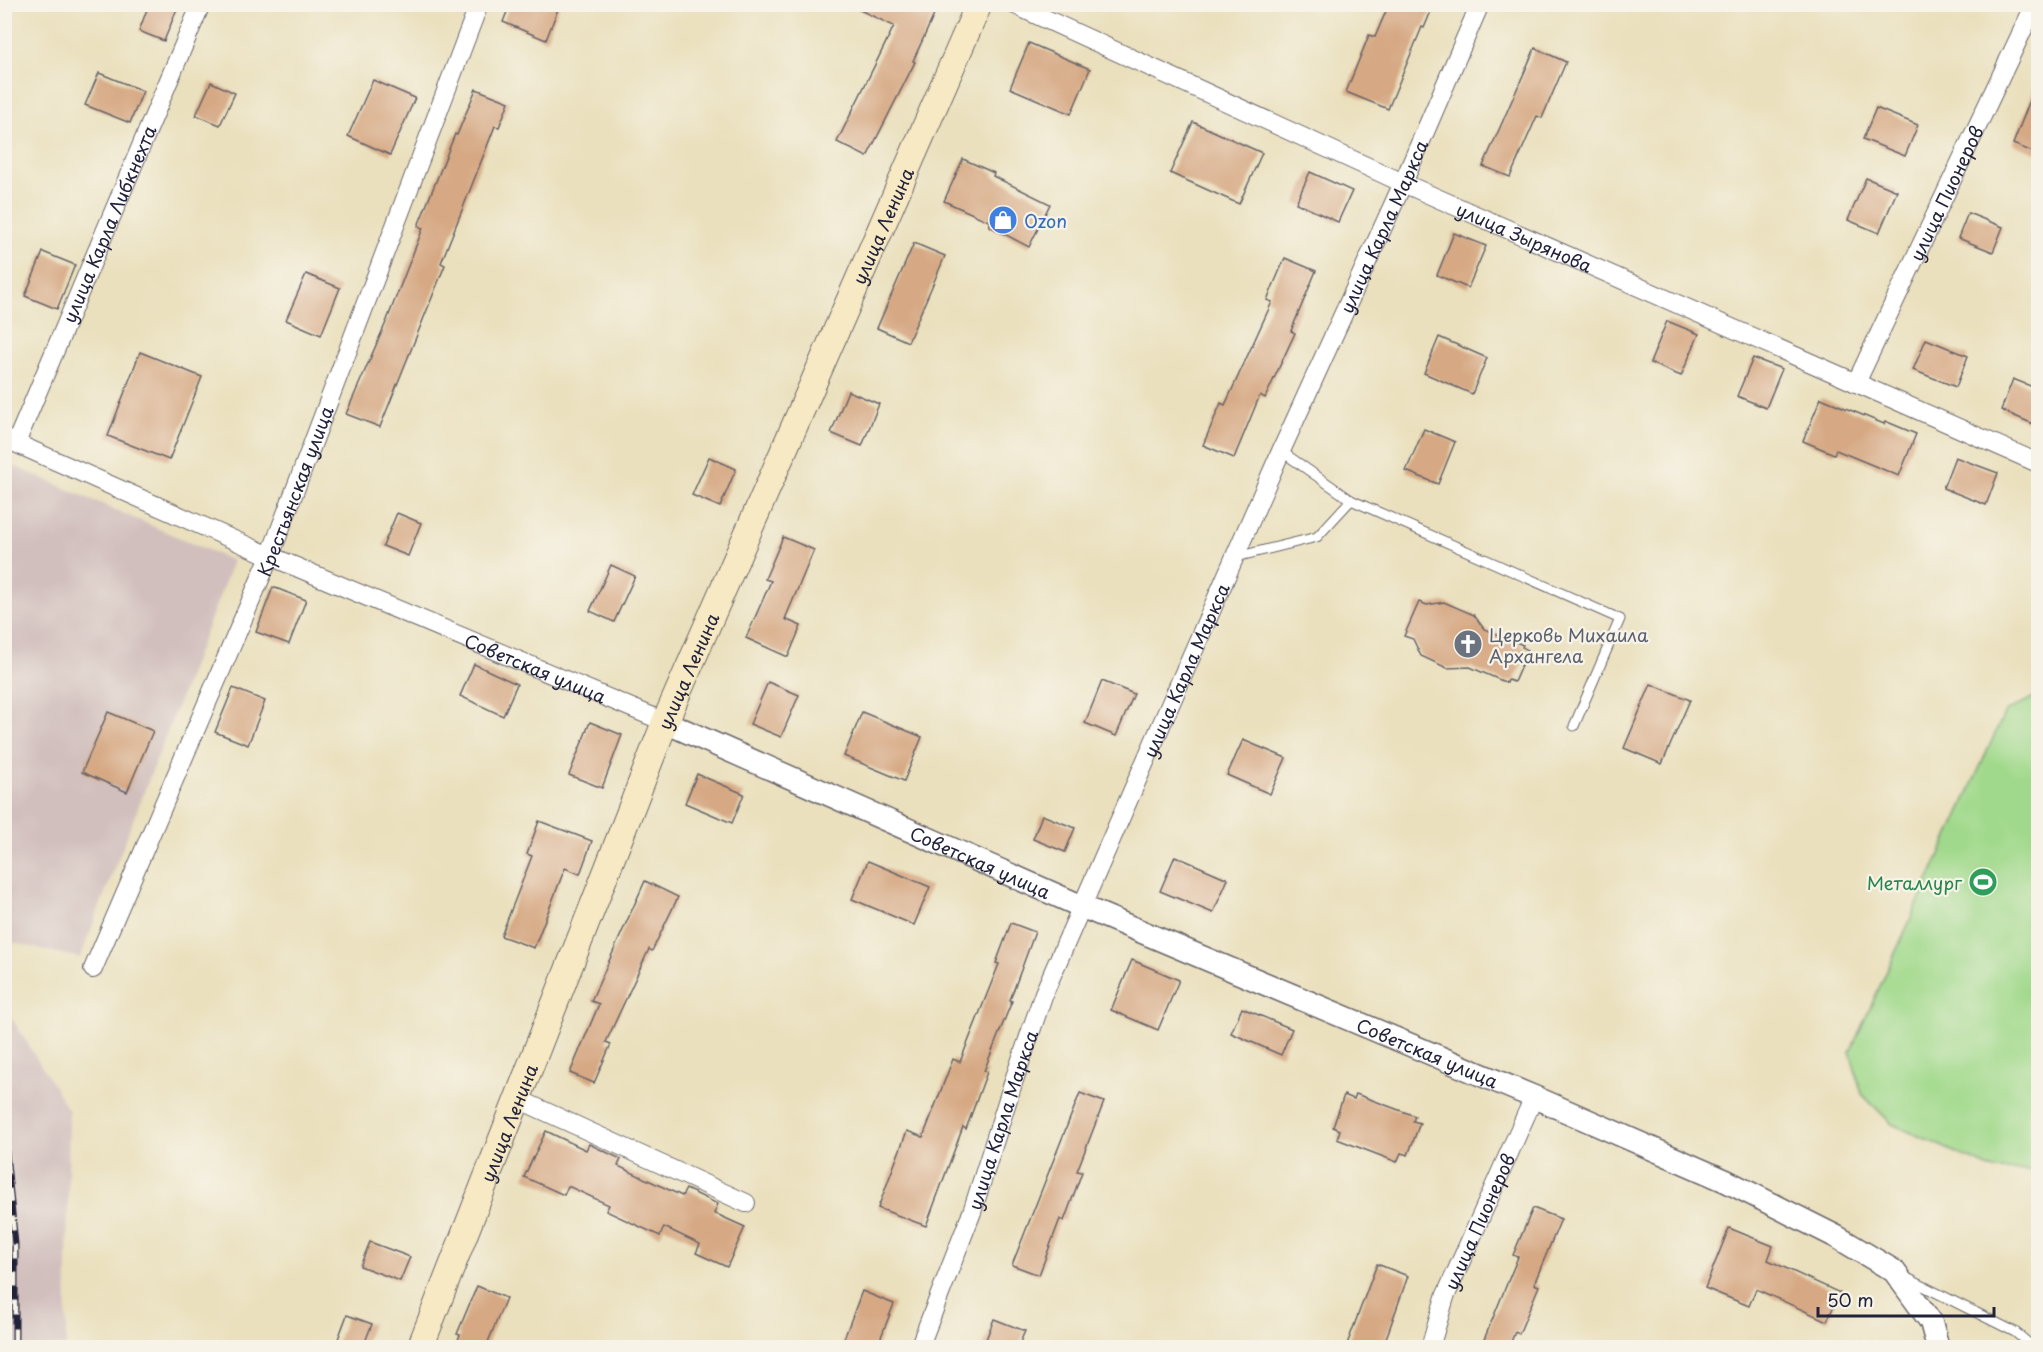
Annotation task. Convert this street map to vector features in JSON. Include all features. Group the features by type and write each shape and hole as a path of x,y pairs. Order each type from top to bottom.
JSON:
{"main road":[{"name":"улица Ленина","path":"420,1347 665,722 978,4"}],"street":[{"name":"улица Карла Либкнехта","path":"10,441 201,4"},
{"name":"Крестьянская улица","path":"93,969 270,556 479,4"},
{"name":"улица Зырянова","path":"1013,4 1402,183 2038,463"},
{"name":"улица Карла Маркса","path":"919,1347 972,1212 1044,993 1480,4"},
{"name":"улица Пионеров","path":"1856,383 2035,4"},
{"name":"Советская улица","path":"10,441 270,556 665,722 1083,907 1534,1097 1726,1181 1837,1237 1894,1271 1931,1322 1938,1347"},
{"name":"улица Пионеров","path":"1430,1347 1445,1297 1534,1097"},
{"path":"518,1099 746,1203"}],"lane":[{"path":"1281,452 1351,500 1620,619 1574,726"},
{"path":"1236,557 1317,537 1351,500"},
{"path":"1894,1271 2015,1332 2034,1347"}],"shaded area":[{"path":"5,462 233,561 80,958 5,941"},
{"path":"5,1007 69,1111 66,1347 5,1347"}],"green space":[{"name":"Металлург","path":"2038,695 2038,1171 1994,1170 1892,1124 1862,1094 1850,1052 2005,712"}],"building":[{"path":"149,4 179,4 164,41 139,31"},
{"path":"510,4 560,4 546,40 503,22"},
{"path":"847,4 939,4 913,61 915,62 867,157 837,142 894,26"},
{"path":"1389,4 1434,4 1388,109 1346,92 1369,35 1375,37"},
{"path":"1029,43 1090,69 1071,114 1010,88"},
{"path":"1535,48 1566,62 1542,118 1537,116 1510,177 1483,166"},
{"path":"99,73 143,91 130,123 85,105"},
{"path":"373,80 415,98 390,155 348,136"},
{"path":"211,82 235,93 220,125 196,115"},
{"path":"2038,83 2038,154 2013,144"},
{"path":"476,89 509,102 499,127 495,126 441,263 445,265 380,427 346,414 387,320 423,228 418,226"},
{"path":"1876,108 1918,125 1905,156 1863,139"},
{"path":"1193,122 1262,153 1239,204 1170,173"},
{"path":"963,159 994,173 993,176 1050,204 1029,247 989,226 991,222 944,201"},
{"path":"1310,172 1352,191 1338,222 1296,203"},
{"path":"1866,178 1897,191 1879,233 1848,220"},
{"path":"1968,213 2003,227 1993,252 1958,238"},
{"path":"1454,233 1486,246 1468,288 1437,275"},
{"path":"914,243 945,256 908,342 877,328"},
{"path":"43,252 75,265 57,309 25,296"},
{"path":"1285,258 1316,271 1291,331 1295,333 1265,398 1260,395 1234,458 1203,445 1221,403 1225,405 1272,302 1267,300"},
{"path":"306,274 340,288 321,335 286,320"},
{"path":"1667,321 1699,334 1681,376 1650,363"},
{"path":"1439,337 1487,358 1472,394 1424,373"},
{"path":"1926,339 1968,356 1956,387 1913,370"},
{"path":"140,352 202,377 169,460 108,436"},
{"path":"1753,358 1782,369 1766,408 1737,396"},
{"path":"2013,379 2038,389 2038,426 2001,410"},
{"path":"848,391 879,404 862,446 831,433"},
{"path":"1821,398 1884,424 1885,421 1916,434 1899,476 1836,450 1834,454 1803,441"},
{"path":"1424,429 1455,442 1438,484 1406,471"},
{"path":"709,457 736,469 720,507 692,495"},
{"path":"1955,457 1998,473 1986,505 1943,488"},
{"path":"397,513 421,523 408,556 383,546"},
{"path":"783,537 814,550 785,619 801,626 788,657 746,638 771,581 765,579"},
{"path":"611,565 635,576 614,622 590,611"},
{"path":"273,587 306,600 289,644 256,632"},
{"name":"Церковь Михаила Архангела","path":"1419,602 1427,605 1444,602 1474,615 1484,629 1523,645 1522,647 1528,650 1514,682 1508,680 1507,683 1470,667 1447,668 1421,656 1413,639 1404,636"},
{"path":"474,664 517,684 503,716 460,696"},
{"path":"1102,681 1134,694 1116,736 1085,723"},
{"path":"768,682 799,695 781,737 750,724"},
{"path":"1651,684 1690,700 1662,764 1624,748"},
{"path":"233,688 265,701 248,745 215,732"},
{"path":"108,712 153,731 127,792 82,772"},
{"path":"862,712 922,737 904,781 844,756"},
{"path":"590,722 622,735 602,788 569,775"},
{"path":"1243,740 1286,758 1270,794 1227,775"},
{"path":"697,774 744,794 732,823 685,803"},
{"path":"1042,815 1075,828 1065,852 1033,839"},
{"path":"539,821 592,841 580,874 565,868 534,948 501,936 532,856 527,854"},
{"path":"1175,856 1228,879 1213,913 1160,891"},
{"path":"868,861 930,887 914,925 852,899"},
{"path":"645,881 678,897 652,951 649,949 606,1042 611,1044 594,1083 570,1073 599,1004 591,1001"},
{"path":"1011,923 1035,932 1010,1000 1012,1001 984,1071 987,1072 966,1129 963,1127 926,1226 878,1208 907,1131 923,1137 953,1059 960,1062 999,964 996,963"},
{"path":"1132,960 1179,980 1158,1030 1111,1010"},
{"path":"1242,1008 1292,1029 1281,1055 1231,1033"},
{"path":"1080,1093 1104,1102 1077,1171 1082,1172 1064,1221 1060,1219 1039,1275 1012,1265"},
{"path":"1356,1094 1415,1116 1413,1121 1420,1123 1408,1155 1401,1153 1397,1162 1337,1139 1340,1130 1333,1127 1344,1095 1354,1099"},
{"path":"546,1131 586,1150 589,1144 621,1159 618,1166 682,1196 686,1189 718,1204 714,1213 745,1227 727,1267 696,1253 700,1244 664,1227 660,1236 606,1211 609,1205 568,1186 564,1195 524,1177"},
{"path":"1533,1208 1561,1219 1534,1284 1539,1286 1519,1334 1515,1332 1509,1347 1481,1347 1518,1257 1513,1255"},
{"path":"1729,1228 1773,1246 1768,1260 1840,1293 1827,1321 1756,1289 1749,1306 1705,1288"},
{"path":"370,1242 410,1257 400,1281 360,1266"},
{"path":"1377,1264 1408,1276 1388,1333 1382,1347 1346,1347"},
{"path":"477,1286 506,1298 486,1347 455,1347 460,1335 457,1334"},
{"path":"862,1291 894,1304 877,1347 853,1347 842,1344"},
{"path":"347,1315 372,1324 363,1347 335,1347"},
{"path":"994,1319 1025,1331 1018,1347 983,1347"}],"railway":[{"path":"4,1133 15,1244 15,1348"}],"place":[{"name":"Ozon","path":"1003,220"},
{"name":"Церковь Михаила Архангела","path":"1468,644"},
{"name":"Металлург","path":"1983,882"}]}
